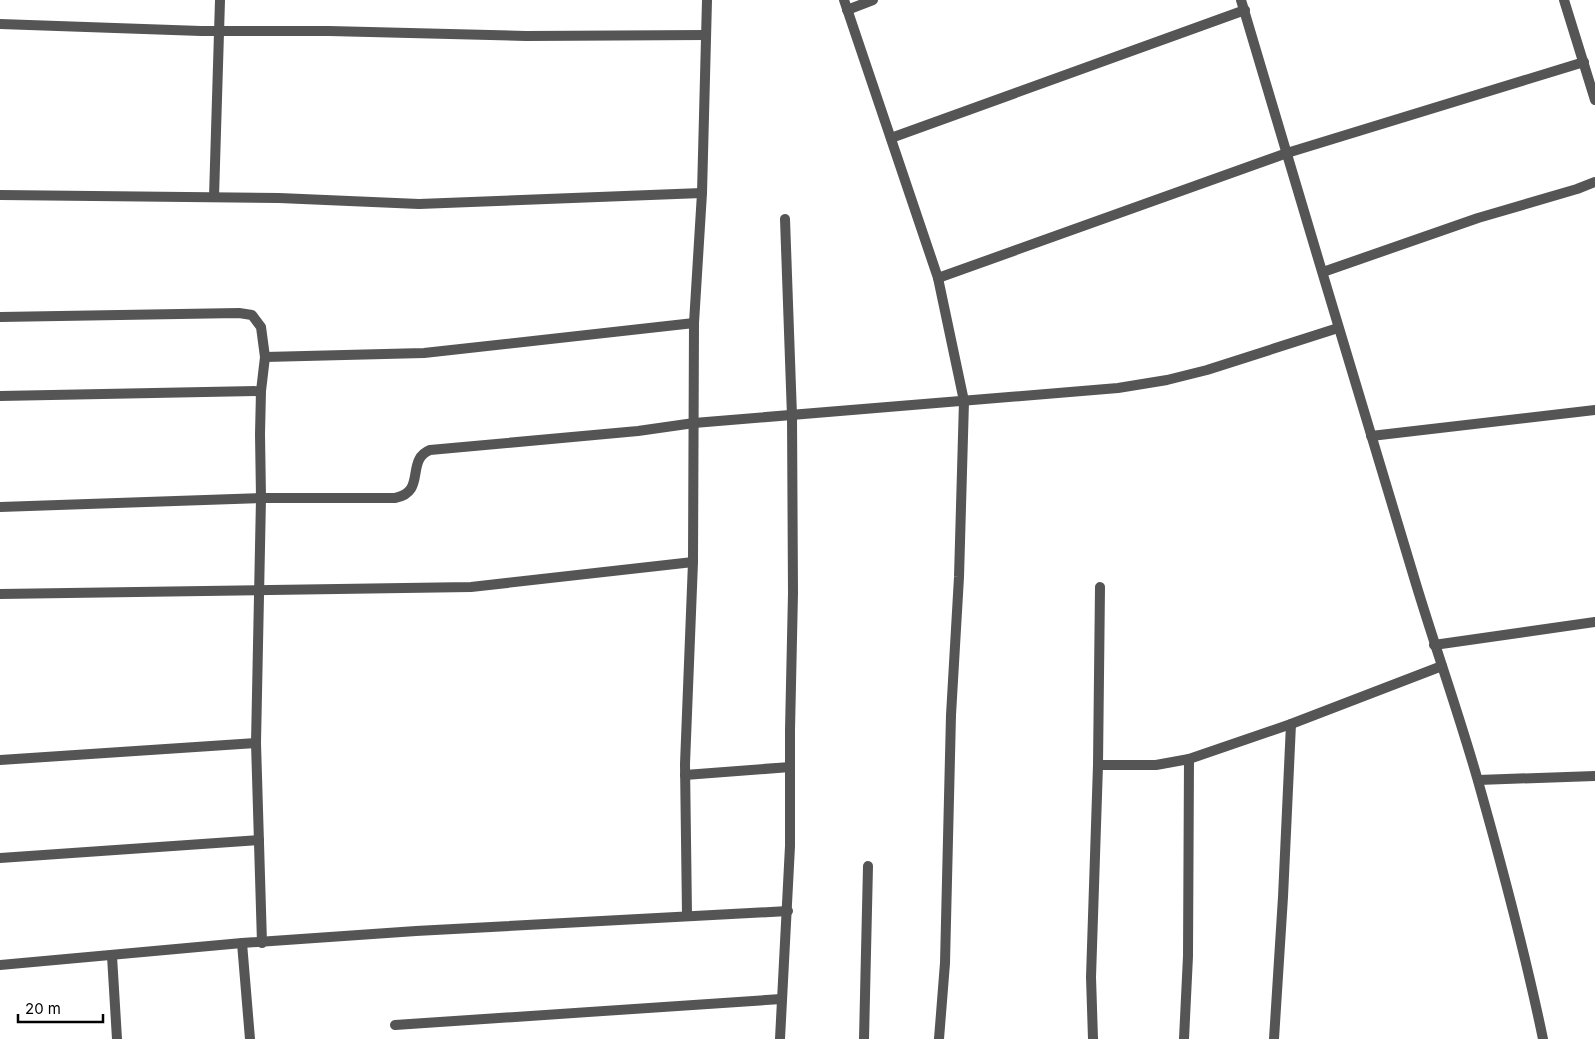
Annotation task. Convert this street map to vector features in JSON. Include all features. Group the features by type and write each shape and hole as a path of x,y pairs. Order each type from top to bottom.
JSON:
{"street":[{"path":"214,197 220,0"},
{"path":"687,915 685,775 693,562 694,323 702,193 707,0"},
{"path":"873,0 846,5 938,278 964,401 959,577 951,715 945,963 939,1039"},
{"path":"1242,0 1338,328 1434,645 1478,780 1528,968 1543,1039"},
{"path":"1564,0 1595,100"},
{"path":"891,138 1245,10"},
{"path":"0,24 220,31 329,31 526,36 706,35"},
{"path":"938,278 1288,153 1584,62"},
{"path":"1323,272 1478,218 1595,182"},
{"path":"0,196 279,198 419,204 702,193"},
{"path":"780,1039 790,846 793,593 792,416 785,219"},
{"path":"0,317 239,313 252,314 261,327 265,357 261,391 261,498 256,743 262,943"},
{"path":"265,357 424,353 694,323"},
{"path":"0,507 261,498 395,498 404,496 411,489 418,459 423,453 430,450 638,431 694,423 1118,388 1166,380 1207,370 1338,328"},
{"path":"0,396 261,391"},
{"path":"1371,436 1595,410"},
{"path":"0,594 471,588 693,562"},
{"path":"1093,1039 1091,976 1098,765 1100,587"},
{"path":"1434,645 1595,622"},
{"path":"1098,765 1156,765 1189,759 1292,724 1442,666"},
{"path":"1274,1039 1292,724"},
{"path":"0,760 256,743"},
{"path":"1184,1039 1187,1010 1190,898 1189,759"},
{"path":"685,775 790,768"},
{"path":"1478,780 1595,776"},
{"path":"0,858 259,840"},
{"path":"864,1039 868,866"},
{"path":"0,965 242,943 687,915 788,911"},
{"path":"242,943 250,1039"},
{"path":"112,956 117,1039"},
{"path":"395,1025 782,999"}]}
